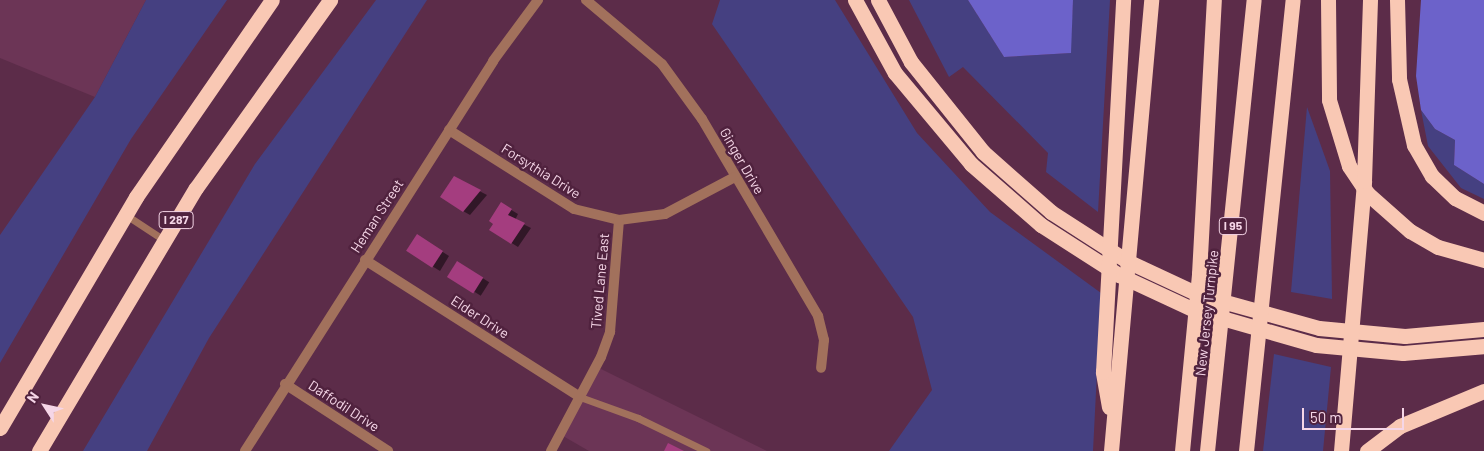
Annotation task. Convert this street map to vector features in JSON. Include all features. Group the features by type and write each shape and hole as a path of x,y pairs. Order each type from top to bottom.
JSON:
{"highway":[{"path":"0,428 126,215 272,0"},
{"name":"I 287","path":"39,451 164,240 264,88 330,0"},
{"path":"855,0 895,73 971,164 1041,225 1087,256 1157,294 1234,324 1316,344 1403,353 1484,346"},
{"path":"878,0 911,62 977,146 1014,182 1089,238 1164,280 1239,309 1319,328 1405,336 1484,329"},
{"path":"1113,428 1103,372 1123,0"},
{"path":"1111,451 1151,0"},
{"path":"1182,451 1199,274 1214,0"},
{"name":"New Jersey Turnpike","path":"1207,451 1254,0"},
{"path":"1246,451 1292,0"},
{"path":"1328,0 1329,100 1349,166 1381,208 1410,231 1438,247 1484,260"},
{"path":"1341,451 1364,181 1370,0"},
{"path":"1397,0 1399,80 1414,145 1432,176 1456,198 1484,213"},
{"path":"1367,451 1400,426 1484,391"}],"street":[{"name":"Heman Street","path":"245,451 285,384 449,130 538,0"},
{"name":"Ginger Drive","path":"586,0 662,64 702,119 818,316 824,340 821,368"},
{"name":"Forsythia Drive","path":"449,130 574,209 619,220 665,214 735,177"},
{"name":"Tived Lane East","path":"551,451 580,397 610,332 619,220"},
{"name":"Elder Drive","path":"365,260 580,397"},
{"name":"Daffodil Drive","path":"285,384 388,451"}],"lane":[{"path":"126,215 164,240"},
{"path":"580,397 638,418 706,451"}],"shaded area":[{"path":"0,0 146,0 95,97 0,58"},
{"path":"146,0 227,0 131,139 0,363 0,235 95,97"},
{"path":"376,0 427,0 209,338 147,451 83,451 255,164"},
{"path":"720,0 835,0 917,133 990,212 1101,293 1093,451 889,451 932,390 913,317 712,24"},
{"path":"909,0 968,0 1004,57 1070,53 1073,0 1110,0 1098,212 1046,172 1048,153 963,67 949,77"},
{"path":"968,0 1073,0 1071,53 1004,57"},
{"path":"1421,0 1484,0 1484,184 1454,165 1455,140 1435,129 1421,110 1416,76"},
{"path":"1307,107 1330,171 1332,299 1291,292"},
{"path":"1421,110 1435,129 1455,140 1454,165 1484,184 1484,199 1461,188 1428,146"},
{"path":"1274,354 1331,367 1323,451 1263,451"},
{"path":"597,367 767,451 589,451 563,436"}],"building":[{"path":"454,176 481,190 463,212 440,197"},
{"path":"501,202 512,209 508,215 525,223 511,244 489,230 493,224 489,221"},
{"path":"417,234 443,251 432,268 406,251"},
{"path":"457,261 483,277 473,294 447,277"},
{"path":"668,443 684,451 664,451"}]}
